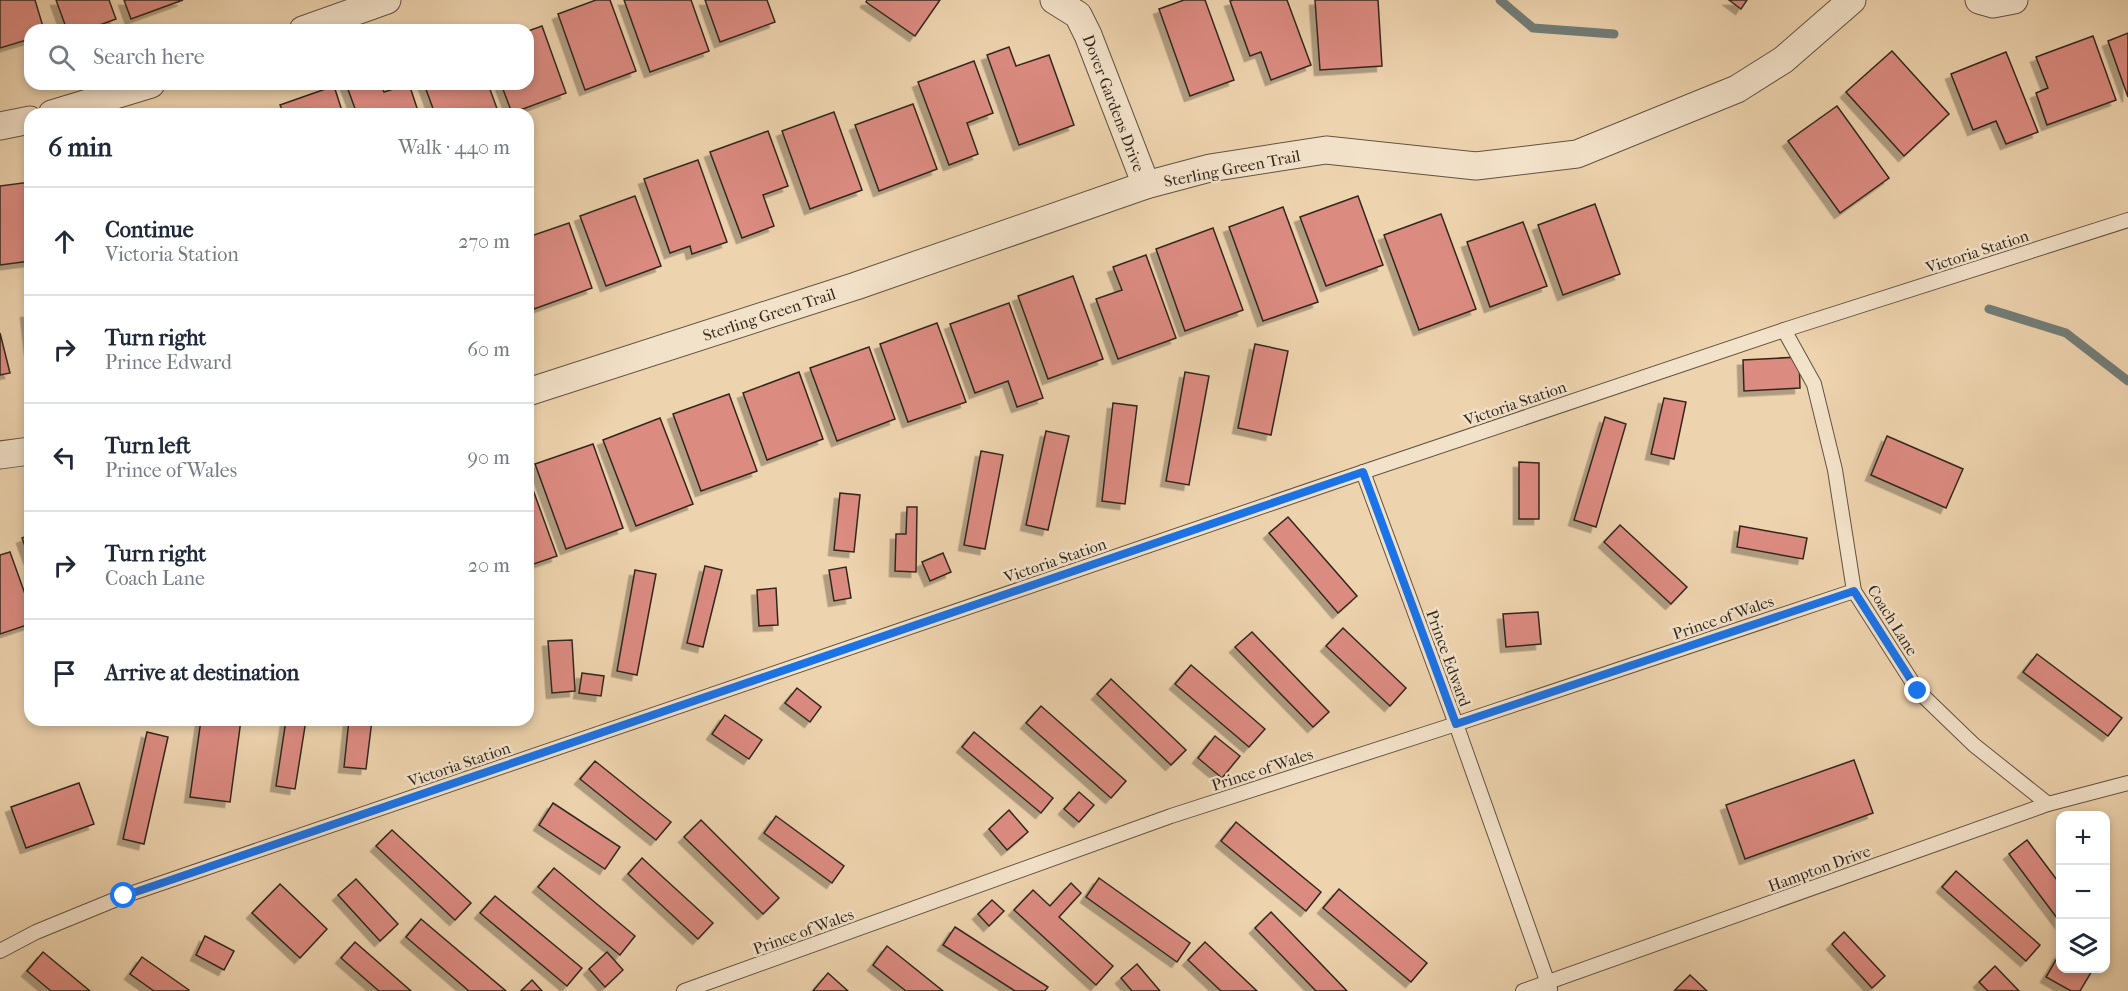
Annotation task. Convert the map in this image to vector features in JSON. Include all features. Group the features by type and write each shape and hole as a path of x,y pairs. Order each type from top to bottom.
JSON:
{"street":[{"path":"320,24 387,0"},
{"name":"Dover Gardens Drive","path":"1054,0 1078,15 1088,34 1146,185"},
{"name":"Sterling Green Trail","path":"534,390 856,286 1146,185 1210,168 1326,150 1476,166 1577,154 1737,89 1783,60 1852,0"},
{"path":"1979,0 1993,4 2014,0"},
{"path":"72,108 131,90"},
{"path":"0,126 24,121"},
{"path":"0,455 24,452"}],"lane":[{"name":"Victoria Station","path":"0,951 36,932 124,896 1363,472 1784,330 2128,220"},
{"name":"Coach Lane","path":"1784,330 1814,384 1835,470 1854,591 1918,691 1974,745 2048,804"},
{"name":"Prince Edward","path":"1363,472 1456,724 1549,987"},
{"name":"Prince of Wales","path":"684,991 1171,816 1854,591"},
{"name":"Hampton Drive","path":"1522,991 1549,987 2048,804 2128,783"}],"building":[{"path":"0,0 35,0 42,24 24,24 24,41 0,48"},
{"path":"56,0 109,0 116,19 102,24 65,24"},
{"path":"124,0 183,0 131,19"},
{"path":"596,0 610,0 636,71 585,90 558,14"},
{"path":"624,0 691,0 709,51 650,72"},
{"path":"705,0 767,0 775,22 720,42"},
{"path":"867,0 940,0 915,36 866,2"},
{"path":"1184,0 1205,0 1234,80 1190,96 1159,9"},
{"path":"1287,0 1311,65 1271,80 1261,52 1250,56 1230,1"},
{"path":"1315,0 1378,0 1382,66 1320,70"},
{"path":"1729,0 1747,0 1741,9"},
{"path":"542,26 566,93 526,108 510,108 503,90 534,90 534,29"},
{"path":"2128,33 2128,97 2108,41"},
{"path":"2093,36 2116,100 2047,125 2036,93 2048,88 2036,57"},
{"path":"1009,47 1016,66 1049,55 1074,125 1019,145 987,55"},
{"path":"1892,51 1949,114 1904,156 1846,92"},
{"path":"2006,52 2038,132 2006,144 1996,121 1973,130 1951,74"},
{"path":"974,61 993,113 967,123 978,154 949,165 918,82"},
{"path":"323,90 335,90 341,108 281,108 280,105"},
{"path":"348,90 383,90 384,92 411,90 417,108 355,108"},
{"path":"426,90 490,90 497,108 433,108"},
{"path":"913,104 937,169 879,191 855,125"},
{"path":"1837,106 1889,178 1840,213 1788,141"},
{"path":"834,112 862,190 810,209 782,131"},
{"path":"768,131 788,186 763,195 774,226 742,238 710,152"},
{"path":"698,160 727,242 692,254 690,246 670,253 644,179"},
{"path":"24,183 24,262 0,265 0,186"},
{"path":"635,196 661,266 606,286 580,216"},
{"path":"1358,196 1383,265 1326,286 1300,217"},
{"path":"1595,204 1620,274 1563,295 1538,225"},
{"path":"1283,207 1318,302 1263,321 1229,227"},
{"path":"1441,214 1476,309 1419,330 1384,235"},
{"path":"1523,222 1547,286 1490,307 1467,242"},
{"path":"569,223 592,288 534,309 534,235"},
{"path":"1213,228 1243,310 1185,331 1156,249"},
{"path":"1146,255 1176,338 1118,359 1096,299 1122,290 1113,267"},
{"path":"1073,276 1103,359 1048,379 1018,296"},
{"path":"1009,303 1043,398 1017,407 1008,381 975,393 950,324"},
{"path":"937,323 966,402 908,422 880,344"},
{"path":"0,333 10,373 0,375"},
{"path":"1255,344 1288,351 1271,435 1238,428"},
{"path":"869,347 895,419 837,441 810,368"},
{"path":"1799,357 1800,388 1744,391 1743,360"},
{"path":"799,372 823,439 767,460 743,393"},
{"path":"1185,372 1209,376 1189,485 1166,481"},
{"path":"729,394 757,471 701,491 673,414"},
{"path":"1664,398 1686,402 1674,459 1651,454"},
{"path":"1113,403 1137,406 1125,504 1102,501"},
{"path":"1605,417 1626,424 1596,527 1574,520"},
{"path":"660,418 693,504 636,526 603,440"},
{"path":"1046,431 1069,436 1048,530 1026,525"},
{"path":"1887,436 1963,469 1946,508 1871,475"},
{"path":"593,444 623,528 566,549 535,464"},
{"path":"981,451 1003,455 985,549 964,545"},
{"path":"1519,462 1539,463 1539,519 1519,519"},
{"path":"534,493 557,556 534,564"},
{"path":"840,493 860,495 854,552 834,550"},
{"path":"907,507 917,507 916,572 895,571 896,534 906,534"},
{"path":"1288,517 1357,596 1338,613 1269,533"},
{"path":"1620,525 1687,587 1671,604 1604,542"},
{"path":"1740,526 1807,538 1803,559 1737,547"},
{"path":"10,552 24,591 24,626 0,634 0,555"},
{"path":"943,553 951,572 930,581 922,562"},
{"path":"705,566 722,570 703,647 687,643"},
{"path":"846,567 851,598 834,601 829,570"},
{"path":"635,570 656,574 637,675 617,671"},
{"path":"776,588 778,625 759,626 757,590"},
{"path":"1538,612 1541,644 1506,647 1503,614"},
{"path":"1343,628 1406,688 1390,706 1326,646"},
{"path":"1252,632 1329,712 1313,727 1235,647"},
{"path":"572,640 575,691 552,693 548,641"},
{"path":"2037,654 2122,718 2108,736 2023,672"},
{"path":"1191,665 1265,729 1249,747 1175,684"},
{"path":"582,673 604,676 601,696 579,693"},
{"path":"1111,679 1186,750 1171,765 1097,694"},
{"path":"797,688 821,707 810,722 785,703"},
{"path":"1041,706 1126,781 1111,798 1026,723"},
{"path":"725,715 762,740 749,759 712,734"},
{"path":"200,726 240,726 230,802 190,797"},
{"path":"285,726 305,726 295,789 276,786"},
{"path":"348,726 371,726 366,769 344,767"},
{"path":"147,732 168,737 144,844 123,839"},
{"path":"974,732 1053,798 1041,813 962,747"},
{"path":"1215,736 1240,756 1222,778 1198,758"},
{"path":"1854,760 1873,813 1745,859 1726,805"},
{"path":"595,761 671,822 656,840 580,779"},
{"path":"79,783 94,824 26,848 11,807"},
{"path":"1079,792 1094,805 1079,822 1064,809"},
{"path":"553,803 620,847 605,869 539,825"},
{"path":"1009,810 1028,832 1007,850 989,829"},
{"path":"776,816 844,866 832,883 764,833"},
{"path":"701,820 779,898 763,914 684,837"},
{"path":"1236,822 1321,892 1306,911 1221,841"},
{"path":"392,830 471,903 455,920 376,846"},
{"path":"2027,840 2056,879 2056,917 2009,854"},
{"path":"642,858 713,923 698,939 628,874"},
{"path":"554,868 635,936 620,955 538,887"},
{"path":"1956,871 2040,945 2026,961 1942,887"},
{"path":"1099,878 1190,943 1177,962 1086,897"},
{"path":"356,879 398,924 380,941 338,895"},
{"path":"1071,883 1081,893 1059,917 1113,966 1096,985 1014,910 1033,890 1050,906"},
{"path":"280,884 327,929 300,958 252,913"},
{"path":"1339,889 1427,963 1411,982 1323,908"},
{"path":"495,896 582,968 567,986 480,913"},
{"path":"992,900 1004,911 989,926 978,914"},
{"path":"1271,912 1347,991 1316,991 1255,928"},
{"path":"421,919 506,991 469,991 406,937"},
{"path":"955,927 1048,987 1045,991 1015,991 943,945"},
{"path":"1844,932 1885,976 1872,988 1832,944"},
{"path":"205,936 234,951 224,970 196,955"},
{"path":"355,942 411,991 379,991 341,958"},
{"path":"1205,942 1257,991 1221,991 1188,960"},
{"path":"887,946 943,991 906,991 873,965"},
{"path":"43,952 90,991 51,991 27,971"},
{"path":"607,952 623,970 605,987 589,969"},
{"path":"142,957 189,990 154,991 130,974"},
{"path":"2056,960 2056,973 2091,973 2080,991 2071,991 2046,977"},
{"path":"1137,964 1160,991 1132,991 1121,978"},
{"path":"1995,966 2019,991 1988,991 1979,982"},
{"path":"828,973 848,991 813,991"},
{"path":"1690,975 1707,991 1675,990"},
{"path":"532,980 542,991 521,991"}],"waterway":[{"path":"1500,0 1533,28 1614,34"},
{"path":"1989,309 2066,333 2128,381"}],"route":[{"path":"124,896 1363,472 1456,724 1854,591 1918,691"}]}
